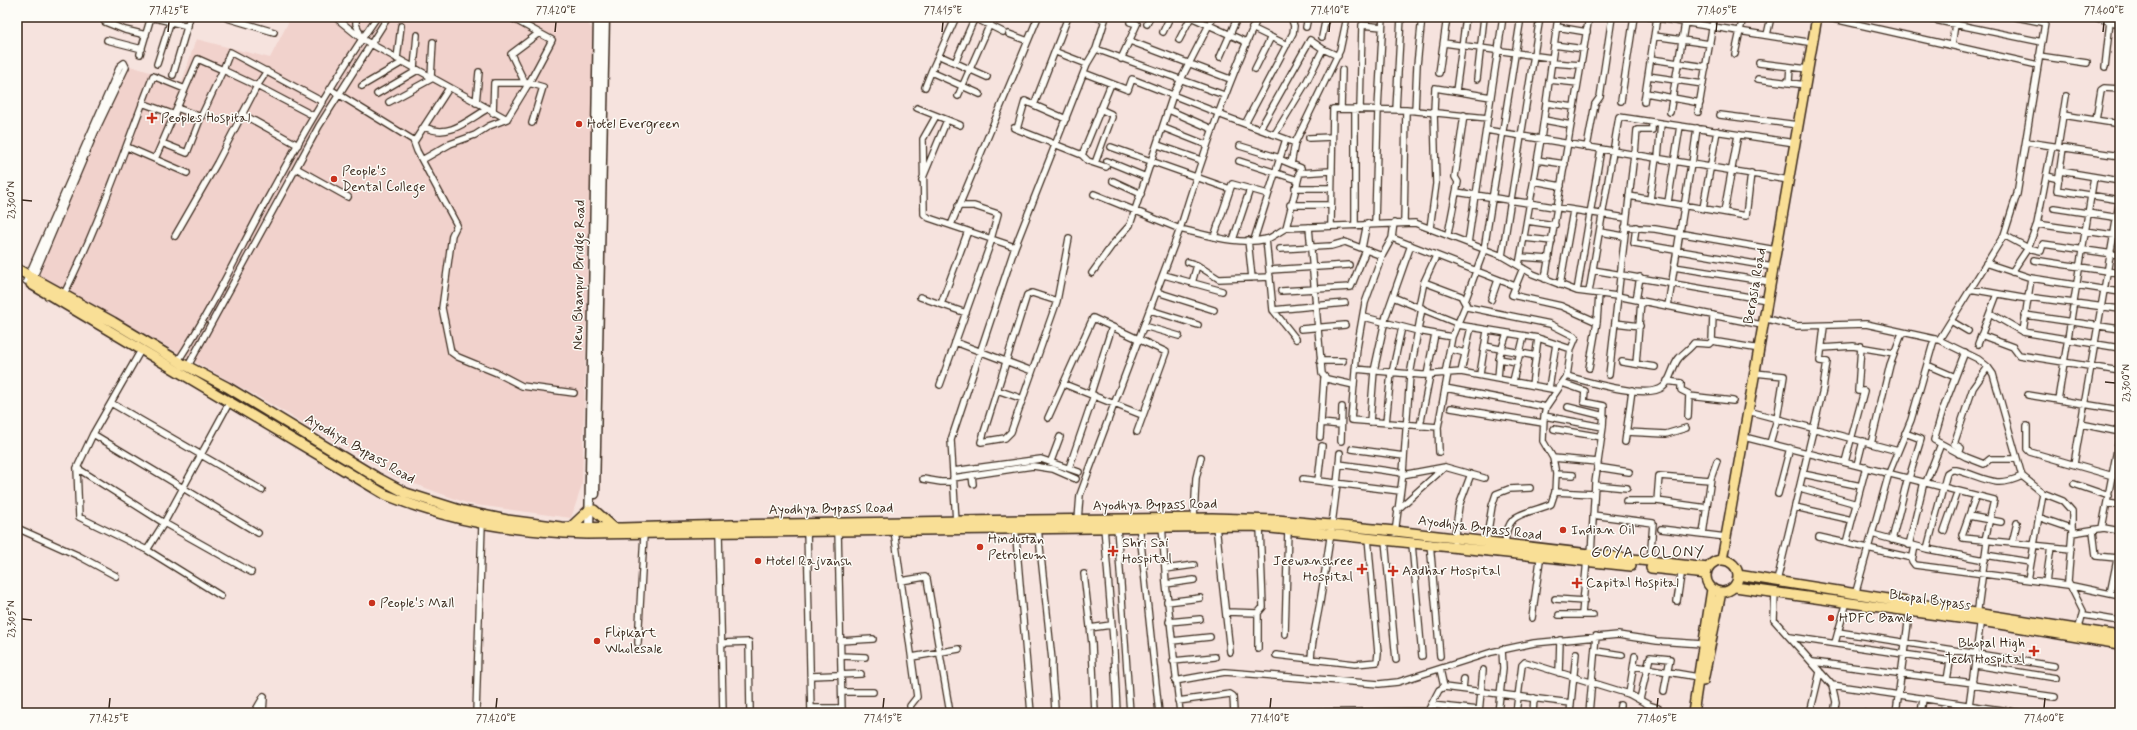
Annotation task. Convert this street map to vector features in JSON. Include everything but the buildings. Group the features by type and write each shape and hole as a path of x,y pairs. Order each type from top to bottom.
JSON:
{"main road":[{"name":"Berasia Road","path":"1722,560 1756,373 1763,322 1798,124 1814,43 1817,17"},
{"name":"Ayodhya Bypass Road","path":"17,268 30,280"},
{"name":"Ayodhya Bypass Road","path":"17,275 30,280 182,366 229,402 386,495 417,507 467,522 531,528 644,534 718,533 956,522 1015,525 1038,528 1075,523"},
{"name":"Ayodhya Bypass Road","path":"62,298 141,350 182,366 227,387 376,477 406,493 469,512 531,528 572,526 591,530 614,528 807,528 838,530 894,530 1075,523 1110,525 1139,524 1194,519 1272,519 1331,529 1368,538 1412,544 1429,540"},
{"path":"572,526 592,510 614,528"},
{"path":"467,522 469,512"},
{"name":"Ayodhya Bypass Road","path":"1162,523 1216,526 1260,526 1288,529 1395,531 1429,540 1707,571"},
{"name":"Ayodhya Bypass Road","path":"1454,543 1505,544 1541,553"},
{"name":"Ayodhya Bypass Road","path":"1589,558 1650,562 1682,568"},
{"path":"1722,560 1730,562 1736,567 1738,574 1735,587 1728,592 1721,592 1712,589 1707,582 1707,571 1714,562 1722,560"},
{"name":"Bhopal Bypass","path":"1738,574 1856,594 1910,607"},
{"name":"Bhopal Bypass","path":"1735,587 1850,603 1910,607 1979,617 2077,634 2120,644"},
{"path":"1693,713 1712,589"},
{"path":"1698,713 1721,592"},
{"name":"Bhopal Bypass","path":"2077,634 2120,636"}],"street":[{"path":"107,40 141,52 151,17 171,19 188,26"},
{"path":"173,75 190,17"},
{"path":"356,17 356,24 362,39"},
{"path":"182,366 209,311 302,137 330,89 377,17"},
{"path":"182,366 216,316 338,94 388,17"},
{"path":"422,160 450,144 475,135 489,126 507,119 552,40 510,17"},
{"name":"New Bhanpur Bridge Road","path":"592,510 598,17"},
{"name":"New Bhanpur Bridge Road","path":"591,530 605,17"},
{"path":"925,86 940,56 956,17"},
{"path":"954,62 974,17 1006,33 1028,41"},
{"path":"958,96 994,17"},
{"path":"951,225 1038,17"},
{"path":"1034,105 1056,52 1068,17"},
{"path":"956,522 951,440 1015,247 1084,73 1096,49 1105,20 1096,17"},
{"path":"1121,59 1137,24 1130,22 1132,17"},
{"path":"1147,24 1150,17"},
{"path":"1163,32 1170,17"},
{"path":"1179,40 1191,17 1246,42"},
{"path":"1092,274 1113,244 1128,228 1136,210 1180,79 1210,26 1213,17"},
{"path":"1075,523 1087,476 1164,275 1201,160 1224,95 1258,17"},
{"path":"1245,124 1287,45 1293,30 1291,17"},
{"path":"1306,27 1308,17"},
{"path":"1322,37 1326,17"},
{"path":"1291,164 1295,143 1338,56 1347,17"},
{"path":"1375,223 1378,109 1383,17"},
{"path":"1396,110 1401,17"},
{"path":"1415,111 1417,65 1422,17"},
{"path":"1439,73 1448,17"},
{"path":"1456,91 1466,17"},
{"path":"1477,79 1484,17"},
{"path":"1468,243 1503,17"},
{"path":"1439,452 1438,427 1452,337 1484,250 1504,133 1521,17"},
{"path":"1502,256 1512,201 1540,17"},
{"path":"1558,17 1544,120 1521,257 1521,266 1512,295 1561,306 1597,322"},
{"path":"1546,279 1589,17"},
{"path":"1587,147 1595,104 1600,97 1612,17"},
{"path":"1621,101 1634,17"},
{"path":"1644,102 1654,36 1655,17 1686,20 1699,25 1814,43"},
{"path":"1699,25 1700,17"},
{"path":"1698,112 1714,17"},
{"path":"1735,54 1743,17"},
{"path":"1768,35 1770,17"},
{"path":"1825,17 2038,65"},
{"path":"1920,17 2042,42"},
{"path":"1952,46 1956,17"},
{"path":"1835,643 1850,603 1856,594 1889,472 1905,434 1927,364 1937,340 2004,235 2017,194 2046,20 2016,17"},
{"path":"2092,17 2112,20 2120,24"},
{"path":"338,18 362,39 371,42 493,113 507,119"},
{"path":"157,64 171,19"},
{"path":"226,19 274,32"},
{"path":"1670,112 1686,20"},
{"path":"2105,67 2112,20"},
{"path":"105,22 146,35"},
{"path":"1220,57 1235,23"},
{"path":"1355,224 1362,25 1382,27"},
{"path":"400,60 401,26"},
{"path":"1556,27 1586,32"},
{"path":"1252,28 1287,45"},
{"path":"527,83 510,54 539,33"},
{"path":"416,69 417,35"},
{"path":"1654,36 1710,44"},
{"path":"1255,69 1271,37"},
{"path":"1260,129 1310,40 1323,49 1338,56"},
{"path":"1130,41 1188,65 1230,79"},
{"path":"432,78 434,42"},
{"path":"1444,43 1534,55 1581,65"},
{"path":"1554,46 1584,49"},
{"path":"1096,49 1224,95"},
{"path":"1275,134 1306,84 1323,49"},
{"path":"162,143 187,153 201,117 230,52 322,102"},
{"path":"1056,52 1088,64"},
{"path":"940,56 987,77"},
{"path":"2039,56 2087,63"},
{"path":"1651,59 1706,68"},
{"path":"155,159 198,60 257,86 314,116"},
{"path":"362,86 400,60"},
{"path":"30,280 38,264 95,132 126,67 124,63 120,65 117,72 38,264"},
{"path":"1759,63 1808,69"},
{"path":"1788,82 1790,67"},
{"path":"377,94 416,69"},
{"path":"1341,109 1342,70"},
{"path":"175,236 217,163 257,86 267,71"},
{"path":"476,103 479,72"},
{"path":"932,72 980,94"},
{"path":"1084,73 1128,90 1132,79 1295,143"},
{"path":"62,298 91,239 153,76 185,89"},
{"path":"1648,76 1703,84"},
{"path":"389,102 432,78"},
{"path":"1758,79 1806,85"},
{"path":"1549,80 1578,83"},
{"path":"493,113 494,83 527,83 543,87 532,123"},
{"path":"1082,155 1111,84"},
{"path":"414,142 449,88"},
{"path":"1430,228 1436,184 1434,112 1435,88 1491,97"},
{"path":"2096,120 2101,90 2104,88 2120,89"},
{"path":"330,89 409,136 414,142 422,160 457,224 452,235 442,308 451,352 458,357 522,386 574,393"},
{"path":"1646,93 1700,103"},
{"path":"2012,272 2028,248 2037,224 2047,176 2057,147 2066,96"},
{"path":"1066,119 1025,101 1015,128 1082,155 1088,161 1107,164 1146,177"},
{"path":"1546,103 1574,107"},
{"path":"142,104 174,115"},
{"path":"177,108 201,117"},
{"path":"916,108 960,125"},
{"path":"425,127 436,132 447,131 459,126 487,109"},
{"path":"1095,163 1112,117 1111,114 1100,109"},
{"path":"1331,225 1330,205 1333,109 1406,110 1488,118"},
{"path":"1169,110 1212,129"},
{"path":"1404,223 1406,110"},
{"path":"242,114 298,145"},
{"path":"1448,234 1458,182 1455,177 1464,115"},
{"path":"1720,115 1798,124"},
{"path":"2063,115 2120,124"},
{"path":"936,116 922,140 924,214 929,218 1015,247"},
{"path":"1589,292 1619,116 1795,143"},
{"path":"922,180 927,173 947,120"},
{"path":"1544,120 1571,125"},
{"path":"1609,375 1637,130 1652,130 1652,122"},
{"path":"1650,199 1661,123"},
{"path":"1668,202 1680,126"},
{"path":"1164,128 1207,145"},
{"path":"1668,306 1697,128"},
{"path":"1486,130 1789,180"},
{"path":"1703,208 1709,166 1717,131"},
{"path":"1724,212 1730,170 1738,135"},
{"path":"302,137 311,142"},
{"path":"1309,138 1332,137"},
{"path":"1254,240 1286,140"},
{"path":"2026,142 2120,156"},
{"path":"1158,145 1201,160"},
{"path":"1240,146 1301,168 1290,205 1286,228"},
{"path":"127,147 187,173"},
{"path":"1112,147 1230,189"},
{"path":"2057,147 2060,171 2057,190 2120,200 2074,464"},
{"path":"1577,291 1601,149"},
{"path":"1537,160 1565,164"},
{"path":"1239,161 1298,180"},
{"path":"296,168 348,197"},
{"path":"1299,173 1331,171"},
{"path":"2060,171 2120,181"},
{"path":"1629,196 1746,216 1751,173"},
{"path":"2047,176 2059,179"},
{"path":"2058,400 2094,177"},
{"path":"278,181 287,186"},
{"path":"1113,181 1141,194"},
{"path":"1534,181 1561,186"},
{"path":"1214,237 1232,184 1268,194"},
{"path":"1233,240 1250,188"},
{"path":"1295,188 1331,188"},
{"path":"1456,192 1558,209 1626,218"},
{"path":"1094,194 1180,229 1233,240 1266,239 1286,228 1367,223 1415,223 1448,234 1484,250 1502,256 1546,279 1577,291 1617,296 1713,315 1796,326 1824,327 1866,324 1937,340 1965,352 1988,367 1993,374 2022,476 2043,493 2063,501 2072,511 2068,585 2082,608 2084,615 2077,634"},
{"path":"1290,205 1330,205"},
{"path":"940,385 966,313 998,214 974,206 958,206"},
{"path":"2054,208 2118,218"},
{"path":"1560,285 1573,211"},
{"path":"1527,221 1555,225"},
{"path":"1281,292 1351,287 1364,249 1367,223"},
{"path":"1394,223 1392,238 1382,256 1365,303 1364,317 1356,348 1351,420 1438,427"},
{"path":"2037,224 2120,236"},
{"path":"1309,227 1320,361 1324,378 1320,437"},
{"path":"1625,227 1636,227 1776,250"},
{"path":"1636,227 1634,243 1773,267"},
{"path":"941,304 968,231"},
{"path":"1600,232 1624,236"},
{"path":"2004,235 2028,248 2041,252 2043,244 2120,255"},
{"path":"1057,302 1032,293 1027,295 981,440 983,442 1009,435 1057,302 1069,238"},
{"path":"1392,238 1515,286"},
{"path":"1524,238 1552,241"},
{"path":"1266,239 1273,310 1296,340"},
{"path":"1248,240 1252,278"},
{"path":"1280,248 1331,246 1345,242 1382,256"},
{"path":"1370,422 1374,371 1385,321 1411,245"},
{"path":"1396,660 1390,541 1395,531 1398,510 1410,375 1418,331 1424,282 1436,256"},
{"path":"1521,257 1549,259"},
{"path":"2034,260 2120,273"},
{"path":"1188,262 1197,265 1219,280 1252,278 1270,273 1349,265"},
{"path":"1986,263 2031,278 2120,292"},
{"path":"1192,282 1197,265"},
{"path":"1674,267 1770,282"},
{"path":"1593,270 1620,273 1767,300"},
{"path":"1164,275 1219,290 1219,280"},
{"path":"1636,364 1640,326 1640,277"},
{"path":"2022,332 2031,278"},
{"path":"1491,300 1498,280"},
{"path":"1424,282 1461,296 1467,307 1550,324 1576,337 1571,349 1566,376 1546,407 1544,416 1543,441 1554,458 1556,474 1555,492 1551,504 1518,515 1510,521 1505,544"},
{"path":"1970,289 1997,294 2120,309"},
{"path":"1157,292 1214,310"},
{"path":"1589,368 1597,322 1599,294"},
{"path":"1978,344 1997,294"},
{"path":"920,297 966,313"},
{"path":"1393,297 1458,324 1487,331 1538,338 1571,349"},
{"path":"1273,310 1345,303"},
{"path":"1150,310 1198,325"},
{"path":"209,311 216,316"},
{"path":"1990,313 2022,332 2120,348"},
{"path":"1712,341 1713,315"},
{"path":"2025,315 2120,330"},
{"path":"1364,317 1385,321 1418,331 1452,337"},
{"path":"1048,418 1093,318 1166,352 1137,432"},
{"path":"1950,321 1968,331"},
{"path":"1615,323 1640,326"},
{"path":"1301,329 1345,325"},
{"path":"1144,326 1178,336"},
{"path":"1386,423 1391,373 1402,326"},
{"path":"1069,468 1112,327"},
{"path":"1461,372 1471,327"},
{"path":"1777,581 1814,429 1827,362 1820,361 1824,327"},
{"path":"1480,374 1487,331"},
{"path":"1871,444 1894,353 1902,333"},
{"path":"1420,426 1435,334"},
{"path":"1498,378 1502,349 1507,334"},
{"path":"1514,381 1524,336"},
{"path":"1981,336 2014,347 2019,355 2120,371"},
{"path":"1532,385 1538,338"},
{"path":"1566,376 1605,387 1632,390 1656,390 1662,388 1668,381 1679,358 1688,351 1694,343 1709,344 1712,341 1760,349"},
{"path":"955,342 1032,371"},
{"path":"1548,388 1556,344"},
{"path":"1485,346 1536,356"},
{"path":"1822,348 1862,346 1894,353"},
{"path":"1845,462 1864,391 1858,391 1862,346"},
{"path":"1450,349 1466,353"},
{"path":"141,350 93,434 78,468 79,517 147,550 221,596"},
{"path":"1965,352 1934,440 1959,454 1984,464 1990,459 2017,459"},
{"path":"1500,359 1517,362"},
{"path":"1320,361 1343,361"},
{"path":"1622,362 1655,366"},
{"path":"1927,364 1955,377"},
{"path":"1959,454 1961,448 1954,444 1973,388 1988,367"},
{"path":"1355,369 1410,375 1461,372 1480,374 1557,390"},
{"path":"1756,373 1784,376 1777,419 1770,443"},
{"path":"1324,378 1354,385"},
{"path":"1668,381 1681,383 1681,390 1688,392 1688,417"},
{"path":"1562,382 1585,391 1584,402 1603,405 1604,416 1595,485 1589,558 1582,614"},
{"path":"1064,384 1142,415"},
{"path":"1445,388 1546,407"},
{"path":"997,390 1023,399"},
{"path":"1625,442 1632,390"},
{"path":"2028,395 2120,410"},
{"path":"1689,396 1733,401"},
{"path":"147,550 164,523 229,402"},
{"path":"111,403 202,454 262,490"},
{"path":"1341,441 1342,407"},
{"path":"1568,407 1604,416"},
{"path":"1452,408 1543,423"},
{"path":"1748,411 1898,451"},
{"path":"1544,416 1603,427"},
{"path":"1321,423 1341,425"},
{"path":"2081,424 2120,433 2118,458 2102,528"},
{"path":"2027,426 2027,449 2030,452 2113,476"},
{"path":"1626,432 1666,434 1686,428"},
{"path":"1554,429 1602,437"},
{"path":"93,434 182,489 258,533"},
{"path":"1892,540 1908,478 1921,439 1905,434"},
{"path":"1051,461 1060,437"},
{"path":"1744,437 1889,472 1994,500 1986,541 1976,665 1968,713"},
{"path":"1857,465 1863,442"},
{"path":"1941,444 1925,482 1912,545 1912,558 1915,565 2068,585 2120,596"},
{"path":"1318,481 1322,446"},
{"path":"1352,448 1404,456"},
{"path":"1778,494 1790,448"},
{"path":"1311,659 1312,641 1321,598 1331,529 1340,453"},
{"path":"1194,519 1196,478 1201,457"},
{"path":"1554,458 1598,464 1629,472"},
{"path":"953,471 1041,459 1051,461 1079,472"},
{"path":"1031,460 1035,466"},
{"path":"1704,534 1710,480 1717,461"},
{"path":"1339,464 1402,474 1445,467 1484,478"},
{"path":"923,479 941,482 972,475 1035,466 1053,469 1076,479"},
{"path":"1398,510 1445,467"},
{"path":"1846,543 1866,467"},
{"path":"78,468 164,523 251,572"},
{"path":"1927,549 1942,486 1947,473 1952,470 1962,471 1998,483 2011,481 2022,476"},
{"path":"1454,543 1459,506 1471,474"},
{"path":"1556,474 1573,475"},
{"path":"1803,474 1861,486"},
{"path":"972,475 973,484"},
{"path":"1657,501 1659,476 1710,480"},
{"path":"1303,479 1400,491"},
{"path":"2074,484 2109,496"},
{"path":"1595,485 1627,488"},
{"path":"1486,543 1492,506 1496,494 1509,489 1530,488"},
{"path":"1800,488 1856,504"},
{"path":"1944,530 1958,491"},
{"path":"1555,492 1594,494"},
{"path":"2028,580 2043,493"},
{"path":"1976,496 1968,516 1962,538 2071,549"},
{"path":"1626,501 1657,501 1707,508"},
{"path":"2107,503 2120,505"},
{"path":"1795,507 1852,520"},
{"path":"1593,515 1653,522 1650,562"},
{"path":"1968,516 2001,522"},
{"path":"2038,517 2072,531 2093,531 2102,528 2120,531"},
{"path":"1162,523 1167,602 1180,713"},
{"path":"2012,543 2017,523"},
{"path":"476,713 482,524"},
{"path":"1139,524 1158,713"},
{"path":"1015,525 1031,713"},
{"path":"1110,525 1116,713"},
{"path":"1110,525 1130,713"},
{"path":"1216,526 1230,652"},
{"path":"1258,648 1258,613 1263,607 1260,526"},
{"path":"17,528 79,556 116,576"},
{"path":"807,528 811,711 842,710 838,530"},
{"path":"1038,528 1052,660 1051,679 1055,698 1055,713"},
{"path":"1285,634 1288,529"},
{"path":"1661,529 1726,537"},
{"path":"894,530 917,698 910,706 911,713"},
{"path":"2093,531 2096,556 2117,558"},
{"path":"718,533 723,713"},
{"path":"638,643 644,534"},
{"path":"1872,534 1927,549 1985,558 2030,562"},
{"path":"1819,537 1912,558"},
{"path":"1276,655 1355,664 1377,662 1378,653 1368,538"},
{"path":"1429,540 1440,656"},
{"path":"1412,544 1422,656"},
{"path":"2110,594 2120,545"},
{"path":"2046,582 2052,547"},
{"path":"1532,618 1541,553"},
{"path":"1165,569 1194,565"},
{"path":"1677,601 1682,568"},
{"path":"1084,574 1090,628 1095,713"},
{"path":"901,581 927,578 950,713"},
{"path":"1166,584 1194,580"},
{"path":"1775,592 1774,620 1790,636 1832,685 1836,702 1834,713"},
{"path":"1167,602 1200,598"},
{"path":"1556,599 1584,601"},
{"path":"1896,713 1910,607"},
{"path":"1226,612 1258,613"},
{"path":"1559,615 1593,615"},
{"path":"2084,615 2120,621"},
{"path":"1169,622 1200,619"},
{"path":"1090,628 1112,625"},
{"path":"1838,632 2054,666"},
{"path":"1175,680 1225,672 1354,684 1379,684 1398,682 1502,650 1560,640 1618,635 1657,641 1703,644"},
{"path":"1172,642 1210,636"},
{"path":"1589,713 1596,651 1596,636"},
{"path":"1790,636 1950,661"},
{"path":"840,641 873,639"},
{"path":"1559,673 1560,640"},
{"path":"722,643 749,642 750,713"},
{"path":"912,657 959,649"},
{"path":"1498,713 1503,662 1502,650"},
{"path":"1948,680 1952,650"},
{"path":"1596,651 1622,655"},
{"path":"1570,713 1575,677 1576,653"},
{"path":"841,656 865,656"},
{"path":"1629,694 1635,656"},
{"path":"1173,661 1215,657"},
{"path":"1640,699 1650,657 1670,659 1664,691"},
{"path":"1516,713 1523,662 1629,694 1649,705 1658,708"},
{"path":"1813,662 1902,673 2056,697"},
{"path":"1976,665 2056,678"},
{"path":"1634,666 1698,677"},
{"path":"1440,669 1444,687"},
{"path":"1431,705 1479,712 1483,670"},
{"path":"1810,713 1820,672"},
{"path":"811,676 860,674"},
{"path":"1463,689 1464,679"},
{"path":"1832,685 1945,702 1993,711 2021,713"},
{"path":"1287,713 1427,712 1438,690 1444,687 1571,703"},
{"path":"842,692 873,692"},
{"path":"1178,701 1230,694 1233,696 1234,713"},
{"path":"254,713 264,696 263,713"},
{"path":"1533,713 1534,698"},
{"path":"1921,713 1923,699"},
{"path":"1943,713 1945,702"},
{"path":"1619,713 1620,705"}],"shaded area":[{"name":"People's Dental College","path":"291,17 583,17 594,31 582,485 571,518 469,504 396,477 262,399 39,276 124,64 182,82 196,39 270,58"}],"place":[{"name":"Peoples Hospital","path":"152,118"},
{"name":"Hotel Evergreen","path":"579,124"},
{"name":"People's Dental College","path":"334,179"},
{"name":"Indian Oil","path":"1563,530"},
{"name":"Hindustan Petroleum","path":"980,547"},
{"name":"Shri Sai Hospital","path":"1113,551"},
{"name":"Hotel Rajvansh","path":"758,561"},
{"name":"Jeewanshree Hospital","path":"1362,569"},
{"name":"Aadhar Hospital","path":"1393,571"},
{"name":"Capital Hospital","path":"1577,583"},
{"name":"People's Mall","path":"372,603"},
{"name":"HDFC Bank","path":"1831,618"},
{"name":"Flipkart Wholesale","path":"597,641"},
{"name":"Bhopal High Tech Hospital","path":"2034,651"}],"district":[{"name":"GOYA COLONY","path":"1648,553"}]}
